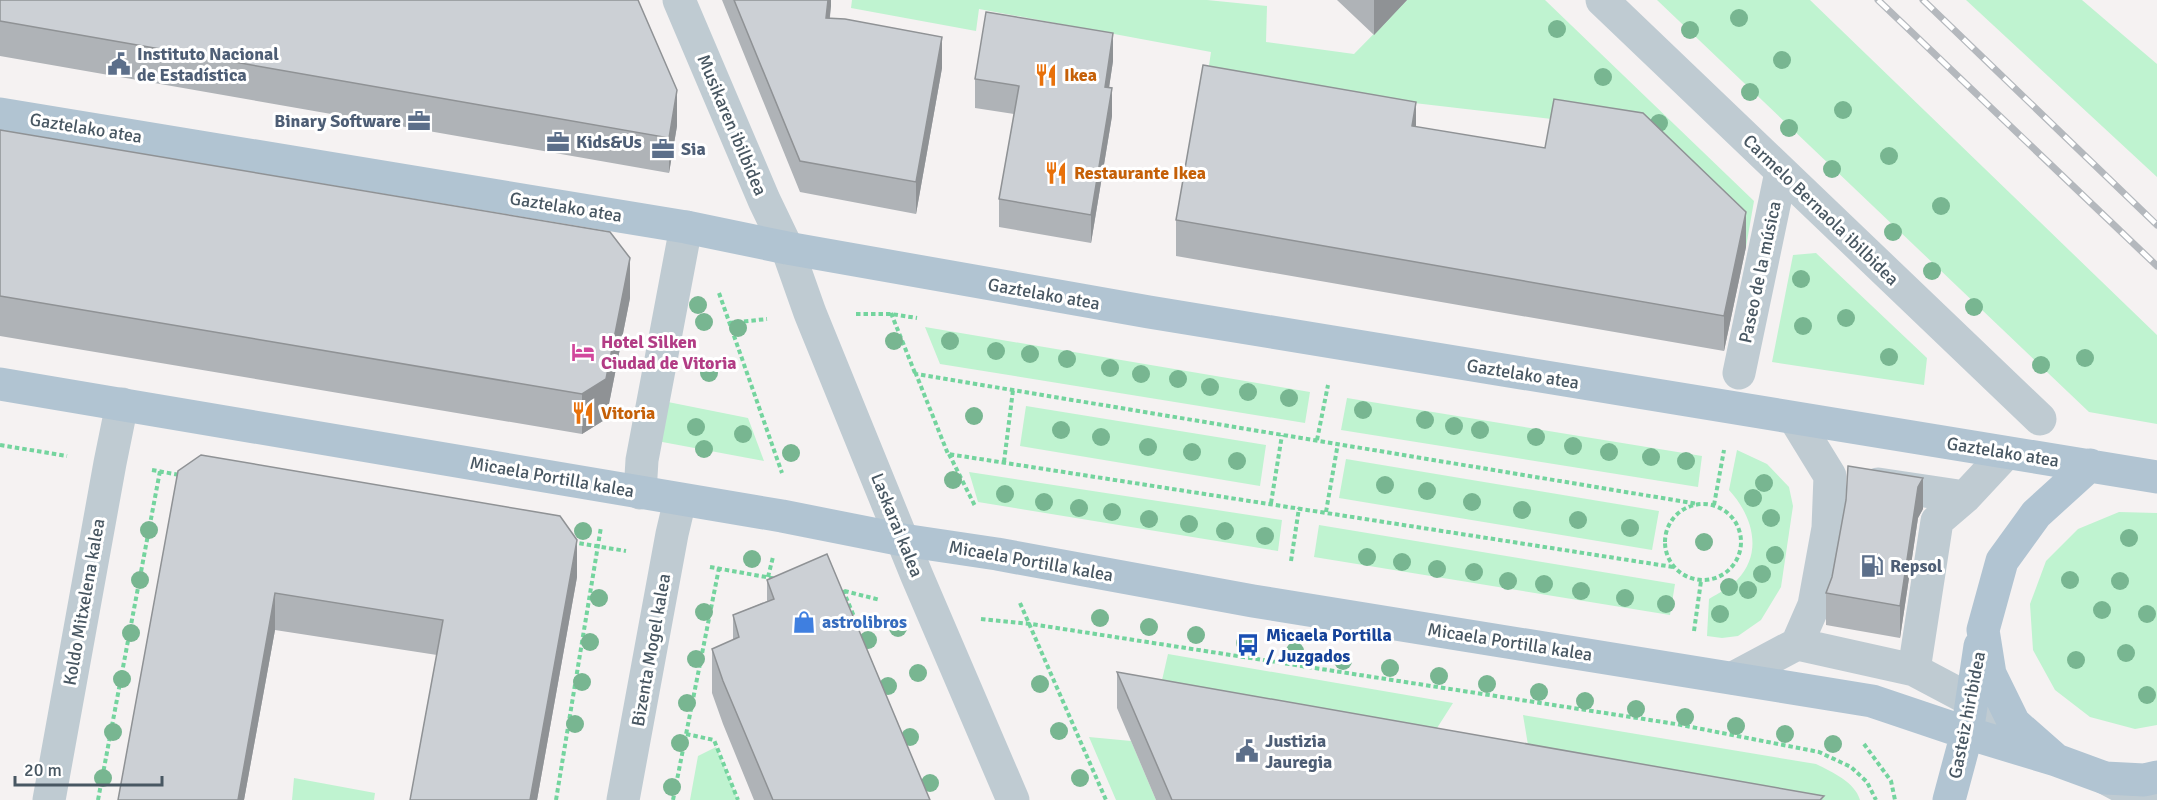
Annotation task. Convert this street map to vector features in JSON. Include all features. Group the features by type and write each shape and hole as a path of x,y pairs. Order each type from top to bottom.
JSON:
{"main road":[{"name":"Gaztelako atea","path":"0,114 686,227 787,249 1149,312 2157,477"},
{"name":"Micaela Portilla kalea","path":"0,384 782,516 903,540 997,554 1253,601 1872,701 2056,760"},
{"name":"Gaztelako atea","path":"2090,465 2036,514 2002,561 1983,630 1990,674 2014,723 2056,760 2105,778 2144,780 2157,777"},
{"name":"Gasteiz hiribidea","path":"1949,800 1967,733 1983,630"}],"street":[{"name":"Musikaren ibilbidea","path":"679,0 787,249"},
{"name":"Carmelo Bernaola ibilbidea","path":"1602,0 2040,419"},
{"name":"Paseo de la música","path":"1739,373 1781,172"},
{"path":"640,493 642,460 686,227"},
{"name":"Laskarai kalea","path":"787,249 810,314 1013,800"},
{"name":"Koldo Mitxelena kalea","path":"49,800 122,404"},
{"path":"1733,678 1797,644 1814,605 1828,528 1830,476 1794,419"},
{"path":"1914,670 1937,521 1965,497 2006,453"},
{"path":"1830,476 1965,497"},
{"name":"Bizenta Mogel kalea","path":"623,800 680,500"},
{"path":"1797,644 1914,670 2014,723"},
{"path":"2105,778 2147,800"}],"path":[{"path":"677,276 717,287 783,476"},
{"path":"729,323 810,314 891,314 927,319"},
{"path":"1106,800 1031,624 948,454 916,374 1714,505 1733,516 1742,537 1738,560 1723,576 1701,581 1686,577 1673,567 1666,552 1665,535 1671,521 1683,509 1698,504"},
{"path":"1317,440 1328,382"},
{"path":"1005,462 1013,390"},
{"path":"1271,503 1282,435"},
{"path":"1326,512 1338,443"},
{"path":"948,454 1673,567"},
{"path":"99,800 160,471"},
{"path":"1291,561 1299,508"},
{"path":"556,800 598,546"},
{"path":"673,800 719,568"},
{"path":"843,590 856,623"},
{"path":"686,734 714,740 738,800"}],"green space":[{"path":"852,0 1207,0 1267,6 1266,42 1354,54 1407,0 1545,0 1754,201 1746,247 1620,127 1207,79 1211,52 979,9 976,31 851,8"},
{"path":"1657,0 1810,0 2157,335 2157,424 2089,412"},
{"path":"1966,0 2082,0 2157,64 2157,177"},
{"path":"1816,253 1927,358 1924,385 1772,362 1793,255"},
{"path":"925,327 1310,392 1305,423 940,364"},
{"path":"1347,398 1702,456 1698,487 1341,430"},
{"path":"663,401 748,418 764,461 657,441"},
{"path":"1026,406 1266,445 1260,486 1020,446"},
{"path":"1737,450 1767,464 1789,487 1793,506 1781,587 1761,620 1738,636 1722,638 1707,636 1709,599 1737,580 1750,558 1752,546 1749,522 1729,490"},
{"path":"1346,459 1659,511 1652,550 1339,498"},
{"path":"969,472 1282,520 1278,551 978,502"},
{"path":"2119,512 2157,513 2157,725 2135,729 2090,717 2055,690 2033,650 2030,604 2046,561 2078,529"},
{"path":"1319,525 1675,584 1670,615 1314,557"},
{"path":"1168,654 1453,703 1416,761 1154,715"},
{"path":"1523,715 1816,764 1848,783 1860,800 1639,800 1534,781"},
{"path":"1089,737 1131,741 1156,800 1116,800"},
{"path":"716,747 738,800 690,800 698,756"},
{"path":"294,778 375,793 374,800 292,800"}],"building":[{"path":"0,0 638,0 677,90 669,138 0,21"},
{"path":"734,0 828,0 826,18 845,19 942,37 916,182 800,161"},
{"path":"986,12 1113,33 1105,87 1112,88 1091,215 999,199 1019,86 975,79"},
{"path":"1203,65 1416,102 1412,126 1545,148 1554,99 1643,113 1746,212 1724,316 1176,220"},
{"path":"0,130 610,232 630,258 606,379 582,394 0,296"},
{"path":"201,455 560,516 577,540 530,800 410,800 443,620 275,593 238,800 118,800 178,471"},
{"name":"Repsol","path":"1848,466 1923,478 1918,487 1900,606 1826,593 1832,577 1846,500"},
{"path":"827,554 930,800 773,800 723,681 712,649 739,637 733,615 774,599 767,580"},
{"path":"1117,672 1824,796 1820,800 1172,800"}],"railway":[{"path":"1878,0 2157,266"},
{"path":"1923,0 2157,225"}],"place":[{"name":"Instituto Nacional de Estadística","path":"119,64"},
{"name":"Ikea","path":"1046,75"},
{"name":"Binary Software","path":"419,121"},
{"name":"Kids&Us","path":"558,142"},
{"name":"Sia","path":"663,149"},
{"name":"Restaurante Ikea","path":"1056,173"},
{"name":"Hotel Silken Ciudad de Vitoria","path":"583,352"},
{"name":"Vitoria","path":"583,413"},
{"name":"Repsol","path":"1872,566"},
{"name":"astrolibros","path":"804,622"},
{"name":"Micaela Portilla / Juzgados","path":"1248,645"},
{"name":"Justizia Jauregia","path":"1247,751"}]}
